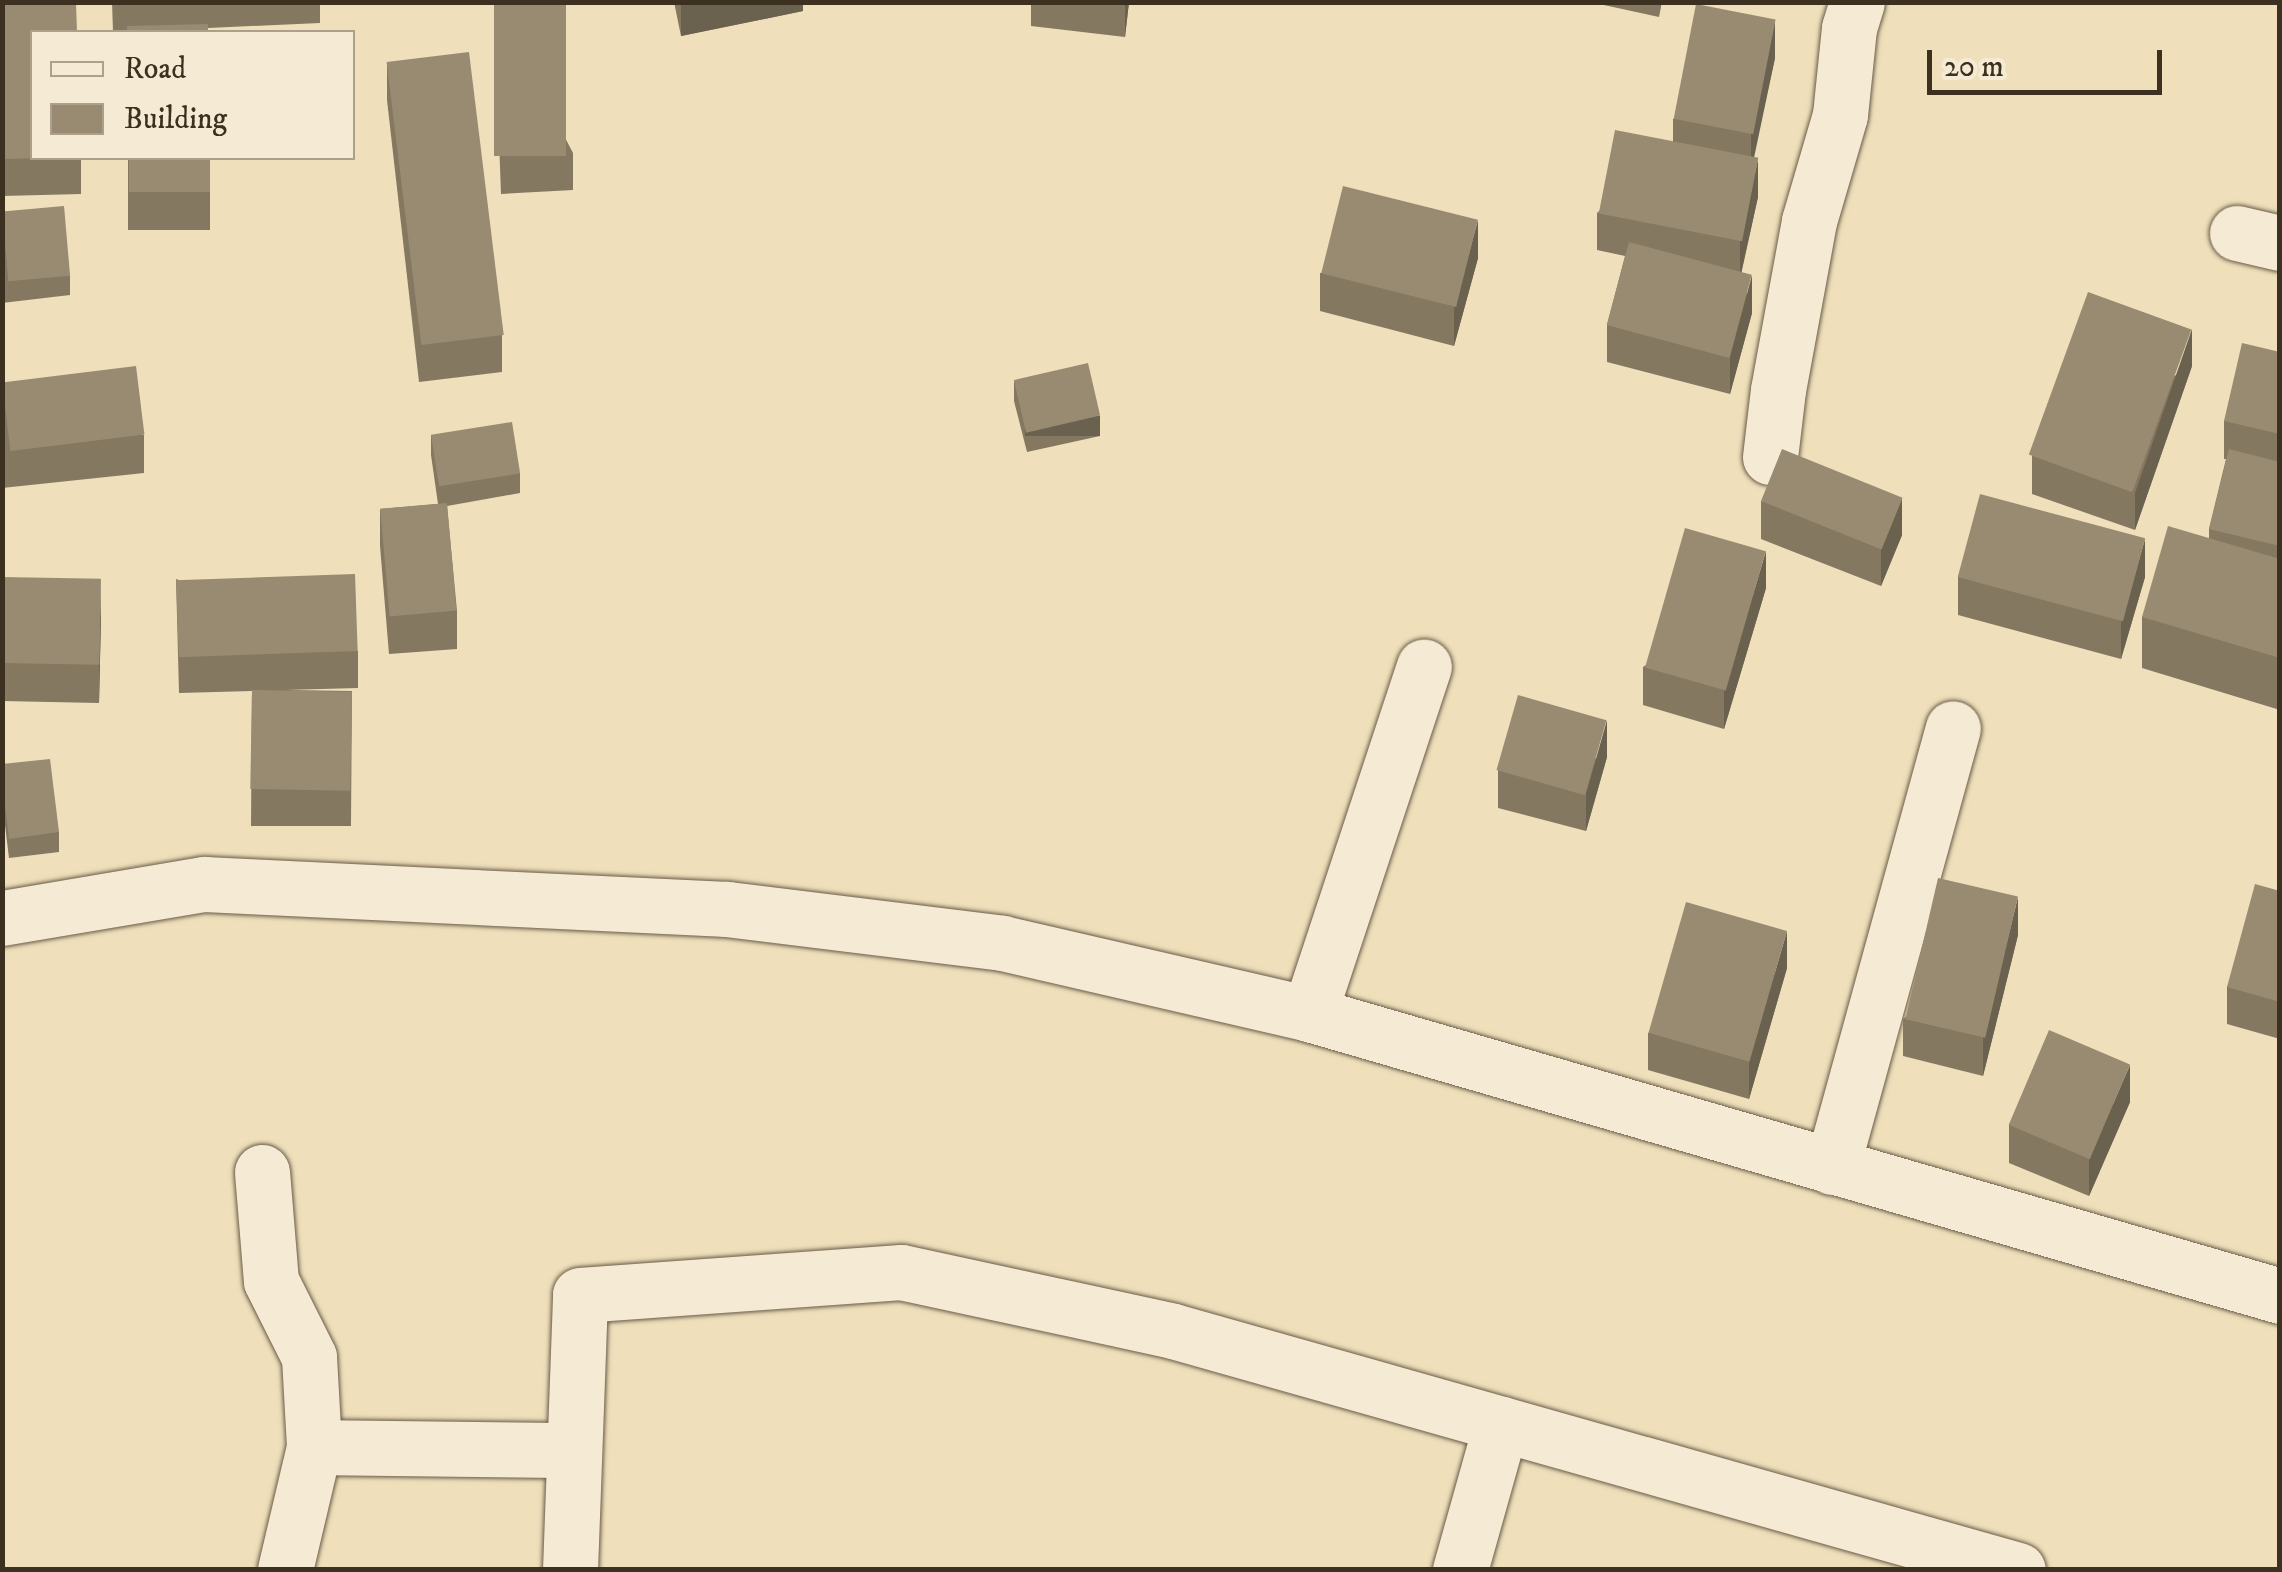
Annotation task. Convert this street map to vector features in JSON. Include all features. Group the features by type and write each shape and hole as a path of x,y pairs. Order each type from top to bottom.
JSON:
{"street":[{"path":"1770,457 1778,390 1809,222 1840,115 1849,28 1857,2"},
{"path":"1309,1014 1424,668"},
{"path":"1832,1167 1953,728"},
{"path":"2,918 204,884 727,909 1002,942 1309,1014 2280,1296"},
{"path":"262,1172 271,1281 308,1358 314,1447 285,1570"},
{"path":"570,1570 580,1295 901,1272 1173,1330 2018,1570"},
{"path":"1460,1570 1501,1424"},
{"path":"314,1447 574,1450"}],"building":[{"path":"2,2 76,2 77,30 30,30 30,158 2,159"},
{"path":"494,2 566,2 566,156 494,156"},
{"path":"1696,4 1776,19 1753,134 1674,119"},
{"path":"208,24 208,30 127,30 127,26"},
{"path":"469,52 504,335 421,345 387,62"},
{"path":"1615,130 1758,158 1742,241 1599,213"},
{"path":"129,160 210,160 210,192 129,192"},
{"path":"1343,186 1478,220 1456,307 1321,273"},
{"path":"64,206 70,276 8,281 2,211"},
{"path":"1629,242 1752,275 1729,358 1607,325"},
{"path":"2088,292 2191,330 2132,492 2029,455"},
{"path":"2242,343 2280,352 2280,434 2224,421"},
{"path":"1088,363 1100,416 1026,433 1014,380"},
{"path":"136,366 144,434 10,451 2,382"},
{"path":"512,422 520,473 439,486 431,435"},
{"path":"1782,449 1903,498 1882,550 1761,501"},
{"path":"2229,449 2280,462 2280,546 2209,529"},
{"path":"1980,494 2145,538 2123,621 1958,577"},
{"path":"447,503 456,611 390,616 380,509"},
{"path":"2168,526 2280,559 2280,658 2142,617"},
{"path":"1685,528 1766,551 1726,691 1645,667"},
{"path":"355,574 358,651 179,657 176,580"},
{"path":"2,577 101,579 99,665 2,663"},
{"path":"252,690 352,692 350,791 250,789"},
{"path":"1518,695 1606,720 1585,795 1497,770"},
{"path":"50,759 59,832 9,839 2,764"},
{"path":"1938,878 2018,896 1985,1038 1905,1019"},
{"path":"2255,884 2280,891 2280,1002 2227,987"},
{"path":"1686,902 1787,931 1749,1062 1649,1033"},
{"path":"2049,1030 2130,1064 2090,1159 2009,1125"}]}
